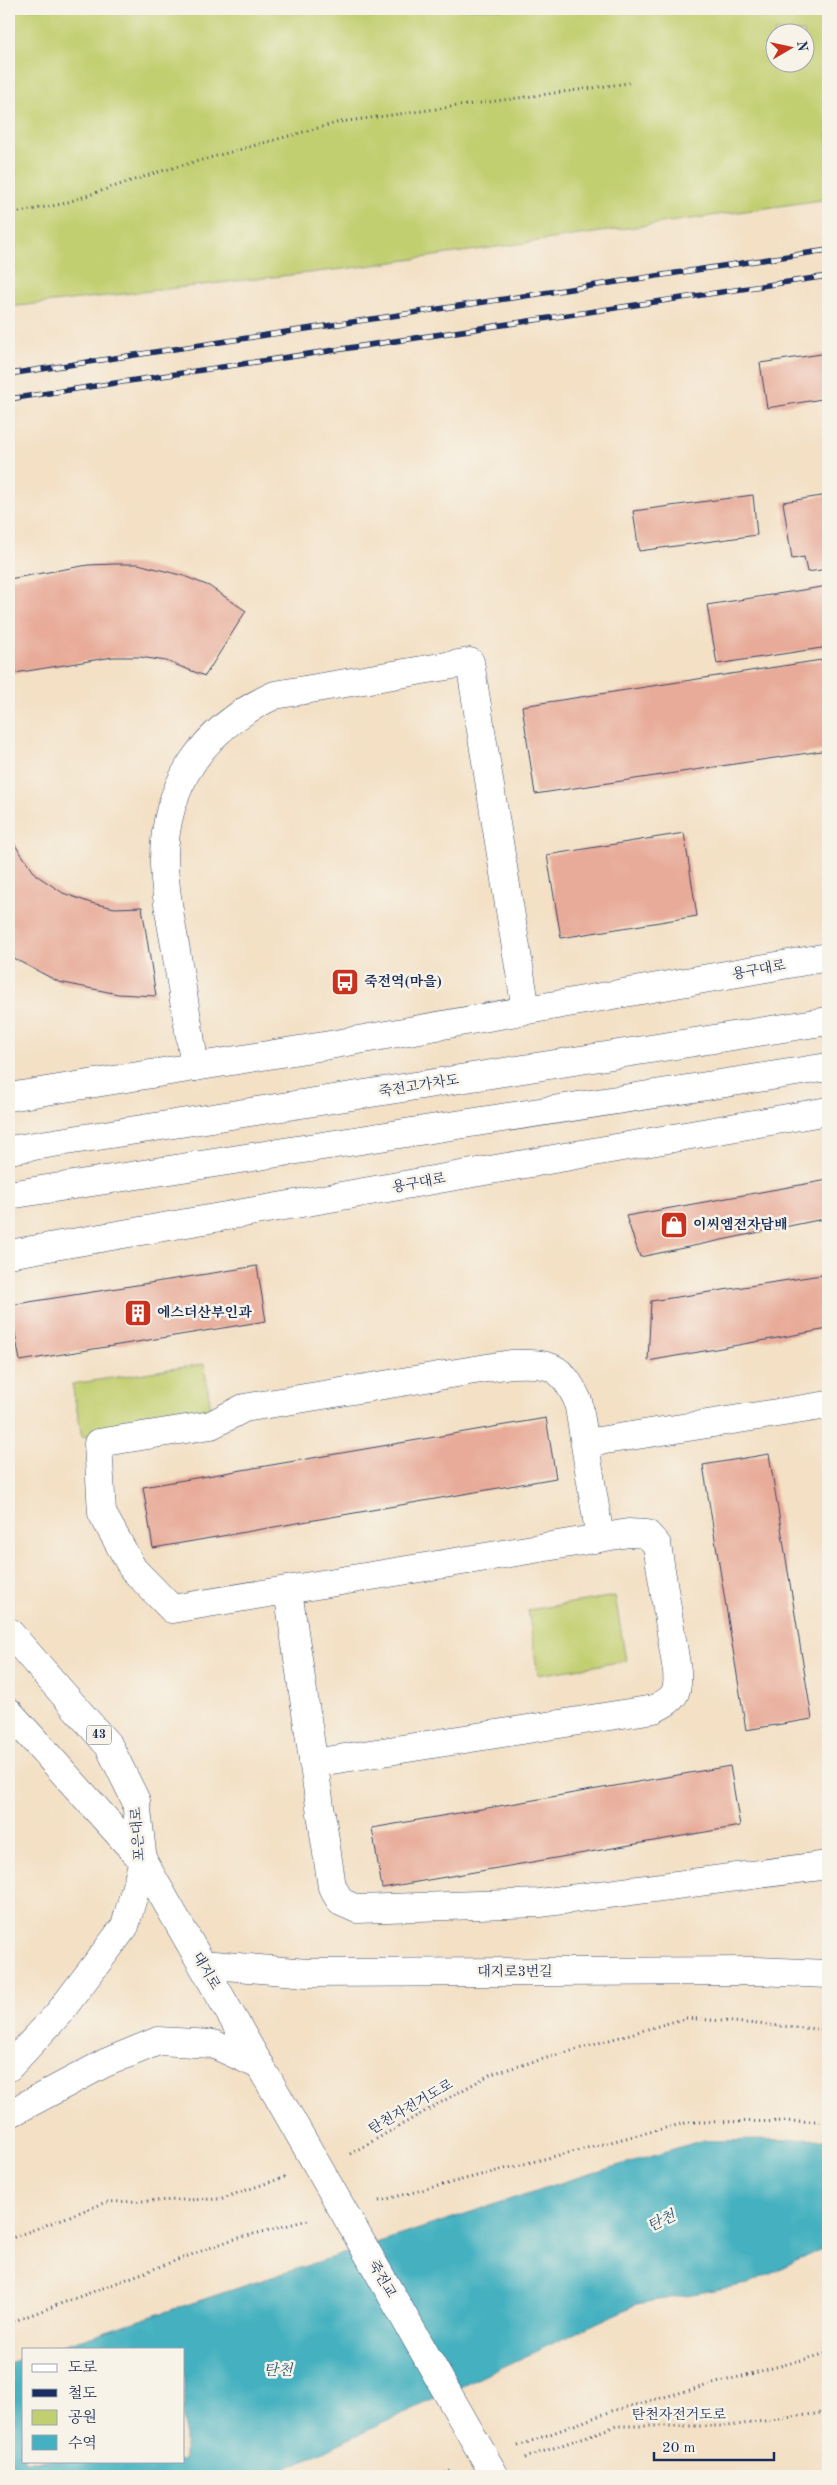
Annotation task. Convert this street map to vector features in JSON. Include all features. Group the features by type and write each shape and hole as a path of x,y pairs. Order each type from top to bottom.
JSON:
{"main road":[{"path":"195,1068 167,896 164,864 166,830 172,802 185,771 227,723 250,706 284,693 470,662 526,1010"},
{"name":"용구대로","path":"9,1097 195,1068 828,957"},
{"name":"죽전고가차도","path":"9,1150 828,1021"},
{"path":"9,1195 828,1067"},
{"name":"용구대로","path":"9,1254 828,1111"},
{"path":"313,1763 654,1709 670,1701 678,1687 677,1671 657,1545 647,1534 628,1533 600,1538 288,1591 172,1609 133,1569 102,1513 98,1443 211,1425 244,1408 511,1364 537,1363 556,1367 569,1381 578,1401 600,1538"},
{"path":"586,1443 827,1412"},
{"path":"288,1591 332,1887 341,1902 358,1909 540,1903 828,1865"},
{"name":"포은대로","path":"9,1632 109,1746 136,1801 143,1861 124,1926 59,2013 9,2067"},
{"path":"9,1712 143,1861"},
{"name":"대지로","path":"143,1861 265,2074"},
{"name":"대지로3번길","path":"202,1964 307,1974 756,1971 828,1974"},
{"path":"9,2114 105,2063 158,2041 213,2044 265,2074"},
{"name":"죽전교","path":"265,2074 495,2476"}],"path":[{"path":"9,214 62,204 158,172 340,122 629,83"},
{"name":"탄천자전거도로","path":"347,2155 491,2074 686,2018 828,2030"},
{"path":"374,2203 688,2122 828,2121"},
{"path":"9,2239 107,2202 220,2200 293,2174"},
{"path":"9,2323 231,2240 317,2218"},
{"path":"510,2449 612,2411 828,2353"},
{"name":"탄천자전거도로","path":"521,2460 616,2426 729,2426 828,2412"},
{"path":"435,2476 454,2469"}],"green space":[{"path":"9,9 828,9 828,199 352,268 9,307"},
{"path":"204,1364 212,1416 82,1437 72,1384"},
{"path":"615,1596 626,1661 538,1675 528,1610"}],"water":[{"name":"탄천","path":"828,2139 828,2246 747,2284 637,2304 270,2476 9,2476 9,2363 22,2359 22,2462 185,2462 185,2348 54,2348 560,2183 700,2141"}],"building":[{"path":"828,353 828,398 767,408 760,363"},
{"path":"753,495 757,535 639,551 633,511"},
{"path":"828,495 828,569 807,572 804,557 792,559 783,502"},
{"path":"138,564 184,576 209,586 246,611 205,676 166,661 140,657 113,657 9,674 9,579 88,565"},
{"path":"828,586 828,647 717,664 707,605"},
{"path":"828,659 828,750 535,794 522,706"},
{"path":"9,831 15,845 36,875 63,893 91,903 115,908 142,907 156,996 118,994 59,982 9,956"},
{"path":"684,833 697,916 561,938 547,855"},
{"path":"828,1180 828,1218 640,1257 626,1216"},
{"name":"에스더산부인과","path":"257,1266 266,1321 20,1361 10,1305"},
{"path":"828,1274 828,1329 648,1361 651,1301"},
{"path":"546,1418 556,1478 153,1548 143,1487"},
{"path":"769,1454 812,1719 746,1730 703,1465"},
{"path":"730,1766 740,1826 382,1888 372,1828"}],"railway":[{"path":"9,374 828,250"},
{"path":"9,399 828,276"}],"place":[{"name":"죽전역(마을)","path":"345,982"},
{"name":"이씨엠전자담배","path":"674,1225"},
{"name":"에스더산부인과","path":"138,1313"}]}
